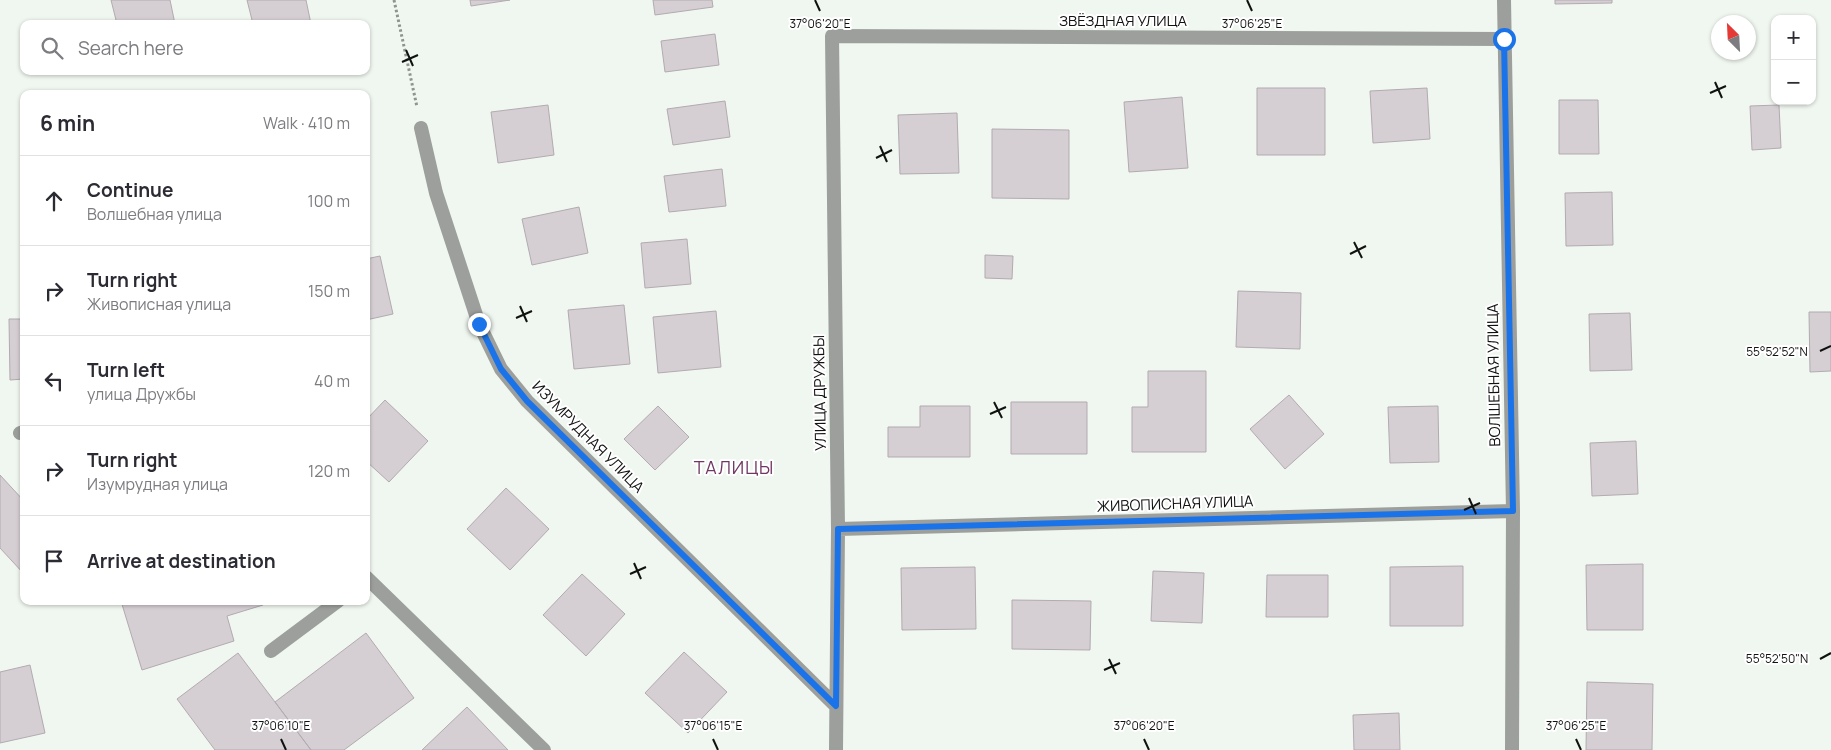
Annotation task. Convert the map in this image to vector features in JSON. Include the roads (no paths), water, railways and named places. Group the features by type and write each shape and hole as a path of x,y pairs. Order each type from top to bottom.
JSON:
{"street":[{"name":"ВОЛШЕБНАЯ УЛИЦА","path":"1504,0 1513,511 1512,750"},
{"name":"ЗВЁЗДНАЯ УЛИЦА","path":"832,36 1504,39"},
{"name":"УЛИЦА ДРУЖБЫ","path":"832,36 838,529 836,750"},
{"name":"ИЗУМРУДНАЯ УЛИЦА","path":"421,128 436,192 479,324 501,369 527,401 836,706"},
{"name":"ЖИВОПИСНАЯ УЛИЦА","path":"838,529 1513,511"},
{"path":"370,581 544,750"},
{"path":"271,651 333,605"}],"district":[{"name":"ТАЛИЦЫ","path":"734,468"}]}
